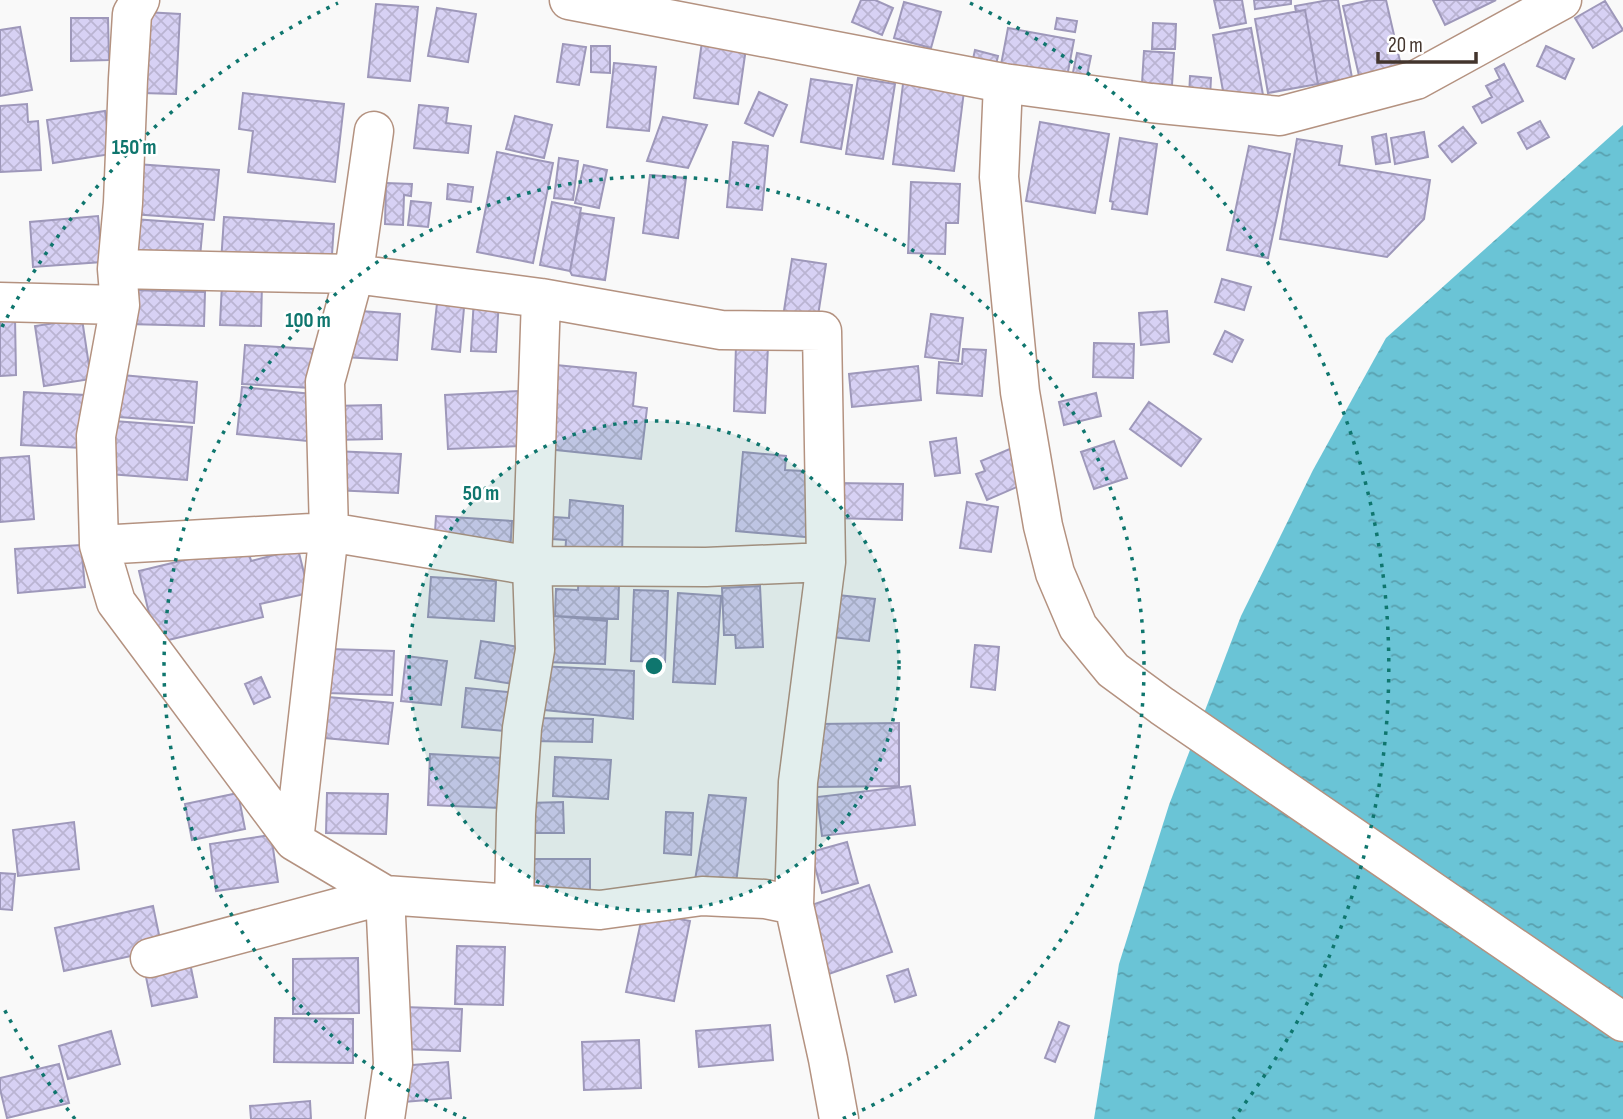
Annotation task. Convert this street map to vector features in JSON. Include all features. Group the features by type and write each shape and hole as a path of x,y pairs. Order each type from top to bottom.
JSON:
{"street":[{"path":"140,0 132,14 118,287 96,436 99,545 116,602 294,841 386,895"},
{"path":"569,0 1003,83 1151,103 1280,116 1416,80 1562,0"},
{"path":"1003,83 999,177 1020,392 1043,526 1055,573 1078,627 1113,670 1162,706 1623,1022"},
{"path":"294,841 329,532 325,382 354,274 374,131"},
{"path":"0,302 118,287 354,274 541,298 721,330 822,331 827,562 798,782 794,905 839,1119"},
{"path":"514,904 522,728 536,650 531,566 541,298"},
{"path":"99,545 329,532 531,566 706,568 827,562"},
{"path":"150,958 386,895 600,909 702,896 765,899 794,905"},
{"path":"385,1119 393,1064 386,895"}],"water":[{"path":"1623,125 1623,1119 1094,1119 1119,964 1169,805 1241,616 1313,470 1386,338"}],"building":[{"path":"861,0 875,0 893,8 882,35 852,22"},
{"path":"1214,0 1242,0 1246,23 1220,28"},
{"path":"1254,0 1291,0 1291,4 1255,9"},
{"path":"1338,0 1352,78 1318,84 1305,10 1296,12 1295,6"},
{"path":"1386,0 1402,70 1360,80 1343,6"},
{"path":"1433,0 1496,0 1445,25"},
{"path":"1605,1 1623,30 1593,48 1575,18"},
{"path":"904,2 941,12 931,48 894,38"},
{"path":"376,4 418,7 410,81 368,77"},
{"path":"437,8 476,14 468,62 428,56"},
{"path":"1305,10 1318,84 1268,93 1255,19"},
{"path":"145,12 180,14 176,94 142,93"},
{"path":"71,18 108,18 109,60 71,61"},
{"path":"1057,18 1077,21 1075,32 1055,29"},
{"path":"1153,23 1176,24 1175,49 1152,49"},
{"path":"20,27 32,90 0,96 0,30"},
{"path":"1008,28 1074,40 1066,82 1000,70"},
{"path":"1251,28 1263,95 1225,102 1213,35"},
{"path":"703,35 747,41 738,104 694,98"},
{"path":"563,44 586,47 579,85 557,82"},
{"path":"591,46 610,46 610,73 591,72"},
{"path":"1546,46 1574,59 1565,79 1537,66"},
{"path":"975,50 998,56 994,73 971,68"},
{"path":"1144,51 1174,53 1172,85 1142,83"},
{"path":"1077,53 1091,56 1085,85 1071,82"},
{"path":"614,63 656,67 649,131 607,127"},
{"path":"1504,64 1523,101 1482,123 1473,107 1492,97 1486,86 1500,79 1495,69"},
{"path":"904,76 965,83 954,171 893,164"},
{"path":"1190,76 1211,78 1210,98 1189,97"},
{"path":"858,78 895,84 883,159 846,154"},
{"path":"811,79 852,85 841,149 801,142"},
{"path":"759,92 787,105 773,136 745,123"},
{"path":"243,93 344,104 335,182 248,172 253,131 239,129"},
{"path":"27,104 28,122 38,121 41,170 0,172 0,106"},
{"path":"419,105 448,108 446,123 471,126 468,153 414,148"},
{"path":"105,111 111,154 53,163 47,120"},
{"path":"515,116 552,125 544,158 506,149"},
{"path":"663,117 707,125 688,168 647,161"},
{"path":"1540,121 1549,137 1527,149 1518,133"},
{"path":"1040,122 1109,134 1095,213 1026,201"},
{"path":"1463,127 1476,143 1452,162 1439,146"},
{"path":"1424,132 1428,157 1395,164 1391,138"},
{"path":"1386,134 1390,162 1376,164 1372,137"},
{"path":"1120,138 1157,144 1147,214 1112,209 1113,202 1110,201"},
{"path":"1297,139 1342,146 1339,165 1430,180 1424,219 1387,257 1280,239"},
{"path":"733,142 768,146 762,210 727,207"},
{"path":"1249,146 1290,154 1268,258 1227,250"},
{"path":"497,152 553,163 533,263 477,252"},
{"path":"559,158 578,161 573,200 554,198"},
{"path":"136,164 219,170 214,220 132,214"},
{"path":"584,165 607,170 599,208 575,203"},
{"path":"650,175 686,178 678,238 643,233"},
{"path":"911,182 960,184 958,223 946,223 945,254 908,253"},
{"path":"386,183 412,184 411,196 404,195 403,225 385,224"},
{"path":"448,184 473,187 471,202 447,199"},
{"path":"411,201 431,203 428,227 408,225"},
{"path":"552,202 581,208 570,271 540,265"},
{"path":"581,213 614,218 605,280 572,275 570,271"},
{"path":"98,216 102,262 33,267 30,222"},
{"path":"224,217 334,224 331,270 221,263"},
{"path":"133,219 203,224 199,268 130,262"},
{"path":"792,259 826,264 817,322 783,317"},
{"path":"1222,279 1251,287 1244,310 1215,302"},
{"path":"222,283 262,284 261,326 220,325"},
{"path":"128,290 205,292 204,326 127,324"},
{"path":"438,294 465,297 460,352 432,349"},
{"path":"474,297 499,298 496,352 471,351"},
{"path":"347,310 400,314 397,360 343,357"},
{"path":"1167,311 1169,342 1141,345 1139,313"},
{"path":"931,314 963,318 958,361 925,357"},
{"path":"0,317 15,317 16,375 0,376"},
{"path":"82,319 91,379 44,386 35,326"},
{"path":"1225,331 1243,340 1232,362 1214,354"},
{"path":"1094,343 1134,344 1133,378 1093,377"},
{"path":"245,345 313,349 310,388 242,384"},
{"path":"736,345 768,346 765,413 734,411"},
{"path":"963,349 986,350 982,396 937,393 939,362 962,364"},
{"path":"556,365 636,373 633,406 647,408 641,459 547,449"},
{"path":"918,366 921,400 852,407 849,374"},
{"path":"122,375 197,382 194,423 119,417"},
{"path":"242,387 312,394 307,441 237,434"},
{"path":"519,391 521,446 448,449 445,395"},
{"path":"24,392 86,395 83,448 21,445"},
{"path":"1096,393 1101,416 1064,425 1059,402"},
{"path":"1149,402 1201,439 1181,466 1130,429"},
{"path":"381,405 382,439 330,440 329,406"},
{"path":"114,421 192,427 187,480 109,474"},
{"path":"956,438 960,473 935,476 930,442"},
{"path":"1114,441 1127,478 1094,489 1081,452"},
{"path":"1012,448 1026,483 987,500 976,474 985,471 981,461"},
{"path":"333,451 401,454 398,493 333,490"},
{"path":"743,452 786,456 785,470 822,472 816,538 736,531"},
{"path":"29,456 34,519 0,522 0,458"},
{"path":"836,483 903,484 902,520 835,518"},
{"path":"570,500 623,506 622,559 565,558 566,540 552,539 554,517 569,518"},
{"path":"967,502 998,507 991,552 960,548"},
{"path":"436,516 512,521 510,553 434,547"},
{"path":"81,545 85,587 18,593 15,549"},
{"path":"247,545 251,561 298,549 309,593 260,604 263,617 156,643 139,571"},
{"path":"579,570 619,585 618,619 555,616 556,589 578,590"},
{"path":"431,577 496,581 494,621 428,617"},
{"path":"760,586 763,647 736,648 735,635 724,635 722,588"},
{"path":"634,590 668,591 665,662 631,661"},
{"path":"678,593 721,596 715,684 673,682"},
{"path":"828,594 875,599 869,641 823,636"},
{"path":"555,616 607,621 605,664 543,662 544,618"},
{"path":"481,641 526,648 520,685 475,678"},
{"path":"975,645 999,647 995,690 971,687"},
{"path":"329,649 394,651 392,695 327,693"},
{"path":"406,656 447,661 441,705 401,701"},
{"path":"540,666 634,671 633,719 535,709"},
{"path":"261,677 270,697 254,704 245,684"},
{"path":"466,688 519,693 515,732 462,727"},
{"path":"328,697 393,703 388,744 325,738"},
{"path":"531,718 593,719 592,742 530,741"},
{"path":"899,723 899,786 817,787 817,724"},
{"path":"430,754 503,758 500,808 428,805"},
{"path":"555,757 611,760 608,799 553,796"},
{"path":"910,786 915,825 822,836 817,797"},
{"path":"238,793 245,829 192,840 185,804"},
{"path":"327,793 388,794 386,834 326,833"},
{"path":"709,795 746,798 736,884 695,880"},
{"path":"563,802 564,833 527,833 527,803"},
{"path":"666,812 693,813 691,855 664,853"},
{"path":"74,822 79,869 18,876 13,830"},
{"path":"271,835 278,882 216,891 210,844"},
{"path":"847,842 858,883 822,893 811,852"},
{"path":"530,859 590,859 590,900 530,900"},
{"path":"0,873 15,874 12,910 0,909"},
{"path":"869,885 892,952 826,975 803,908"},
{"path":"153,906 162,949 64,971 55,928"},
{"path":"643,912 690,921 674,1001 626,992"},
{"path":"457,946 505,947 503,1005 455,1004"},
{"path":"358,958 359,1013 293,1014 293,959"},
{"path":"190,963 197,997 152,1006 145,972"},
{"path":"908,969 916,995 895,1002 887,976"},
{"path":"403,1007 462,1009 460,1051 402,1049"},
{"path":"275,1018 353,1019 353,1063 274,1062"},
{"path":"1059,1022 1069,1026 1055,1062 1045,1058"},
{"path":"770,1025 773,1060 699,1067 696,1031"},
{"path":"111,1031 120,1064 68,1079 59,1046"},
{"path":"639,1040 641,1088 584,1090 582,1042"},
{"path":"448,1062 451,1098 404,1102 401,1066"},
{"path":"59,1064 69,1103 7,1118 0,1078"},
{"path":"310,1101 311,1119 251,1119 250,1106"}]}
